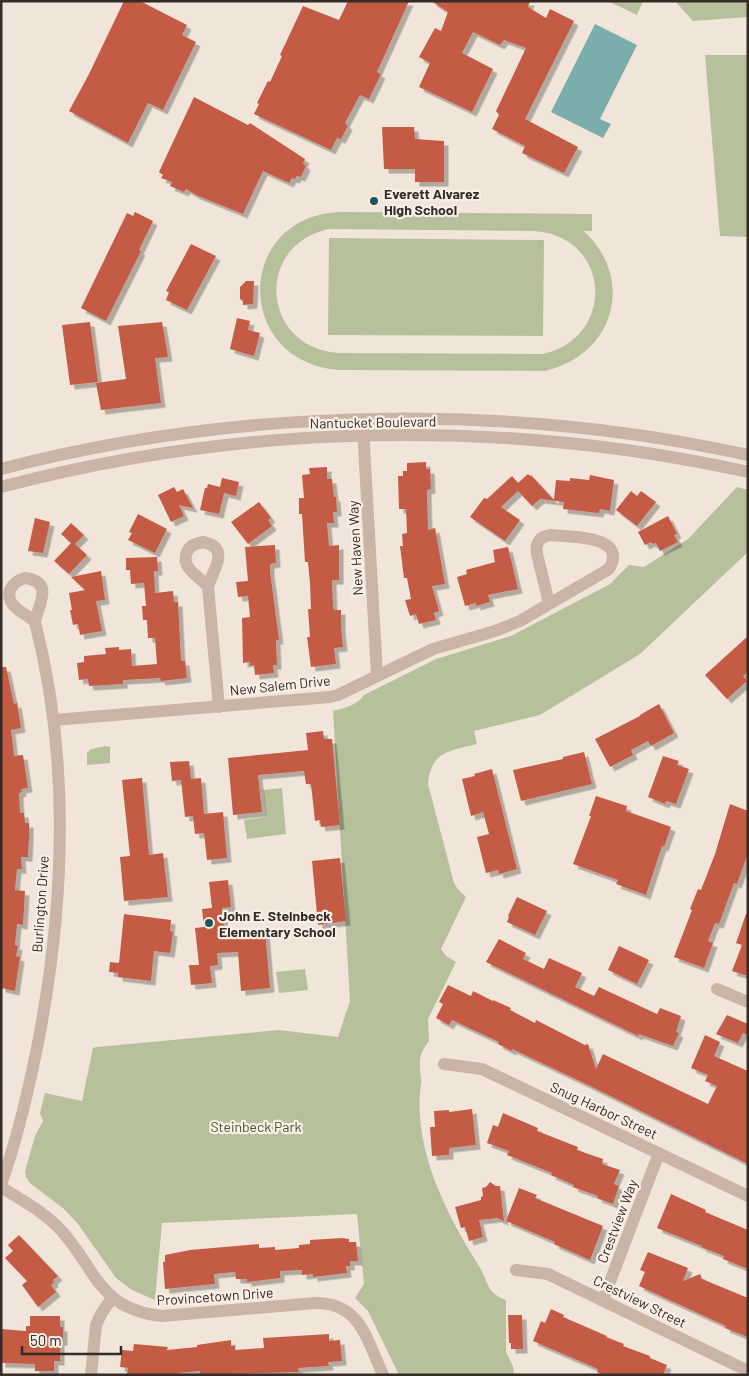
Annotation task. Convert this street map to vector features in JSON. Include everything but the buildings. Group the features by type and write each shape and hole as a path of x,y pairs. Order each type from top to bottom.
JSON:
{"street":[{"name":"New Haven Way","path":"363,419 377,675"},
{"name":"Nantucket Boulevard","path":"1,469 82,451 185,434 242,427 363,419 488,420 574,427 658,438 748,455"},
{"name":"Nantucket Boulevard","path":"1,487 43,476 118,461 186,451 266,441 364,436 432,435 577,443 664,455 748,472"},
{"name":"New Salem Drive","path":"54,720 330,697 433,648 508,626 549,603 609,569 612,552 609,546 598,540 551,534 539,540 536,547 537,554 549,603"},
{"path":"208,587 219,706"},
{"name":"Burlington Drive","path":"1,1186 15,1146 29,1091 44,1009 52,953 59,863 60,828 54,720 45,662 35,622"},
{"path":"717,989 748,1002"},
{"name":"Snug Harbor Street","path":"444,1064 482,1069 748,1196"},
{"name":"Crestview Way","path":"603,1300 659,1153"},
{"name":"Provincetown Drive","path":"1,1186 39,1210 59,1228 112,1298 134,1310 162,1316 315,1304 337,1305 356,1320 383,1375"},
{"name":"Crestview Street","path":"516,1270 548,1274 748,1371"},
{"path":"91,1375 96,1325 112,1298"}],"green space":[{"path":"608,1 643,1 637,15"},
{"path":"675,1 748,1 748,17 693,21"},
{"path":"705,55 748,55 748,237 720,236"},
{"path":"339,212 592,214 592,231 584,231 600,250 610,271 613,293 610,313 601,333 588,349 569,362 545,371 338,370 304,361 279,342 265,317 260,290 265,262 280,238 305,220","holes":["329,229 534,231 560,237 578,250 590,268 595,288 593,309 584,328 567,344 543,354 338,353 312,347 294,333 282,315 276,295 279,274 288,254 305,239"]},
{"path":"329,238 544,240 543,336 328,335"},
{"name":"Steinbeck Park","path":"737,487 748,490 748,552 640,654 540,715 474,731 477,744 444,754 433,765 430,773 428,784 454,883 466,897 441,949 446,956 456,962 428,1019 429,1041 420,1061 422,1132 434,1179 455,1224 488,1286 495,1294 506,1300 506,1352 513,1366 514,1375 399,1375 368,1311 355,1298 364,1284 357,1214 162,1223 155,1300 132,1290 116,1278 78,1224 64,1209 30,1183 26,1177 25,1171 35,1136 43,1121 40,1113 45,1093 82,1101 93,1048 97,1047 279,1030 338,1037 350,1001 333,711 354,704 364,695 436,659 511,636 610,584 629,565 644,567 688,539"},
{"path":"110,747 110,763 87,765 87,753 91,749"},
{"path":"282,788 286,834 247,839 244,820 266,817 263,790"},
{"path":"305,969 308,990 279,993 276,972"}],"water":[{"path":"595,24 637,45 600,119 611,124 603,138 551,112"}],"place":[{"name":"Everett Alvarez High School","path":"374,201"},
{"name":"John E. Steinbeck Elementary School","path":"209,923"}]}
